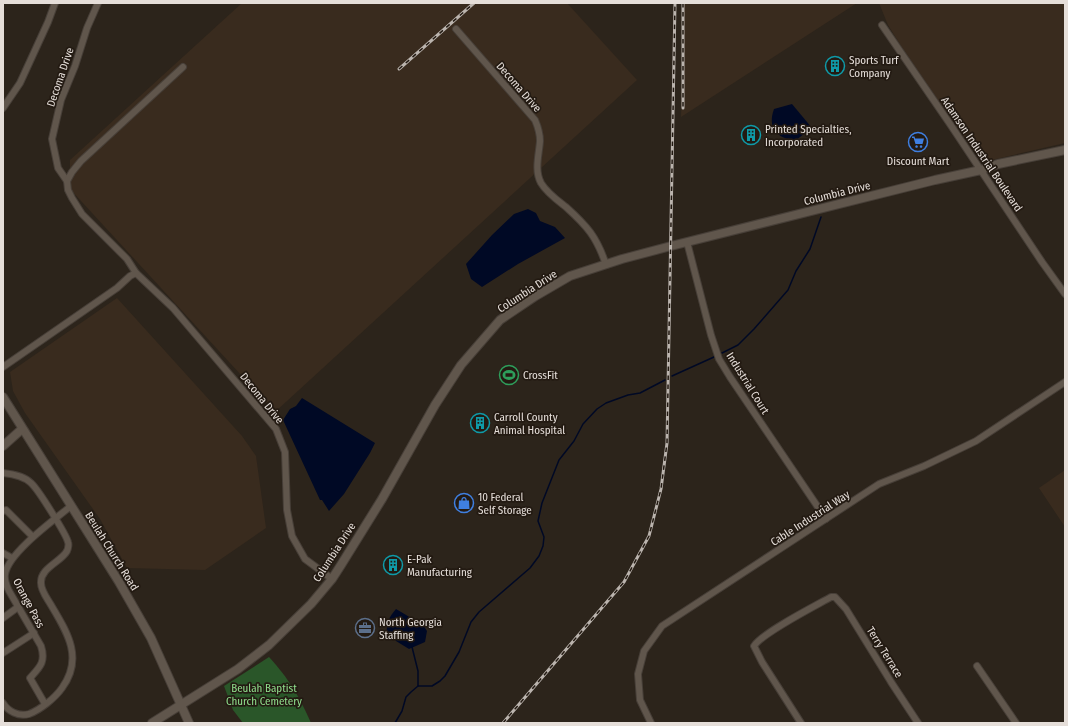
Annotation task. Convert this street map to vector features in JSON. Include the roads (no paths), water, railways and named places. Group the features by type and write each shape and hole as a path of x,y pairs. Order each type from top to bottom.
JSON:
{"main road":[{"name":"Columbia Drive","path":"152,723 238,669 269,645 297,618 332,579 382,499 435,405 461,365 500,320 534,297 570,276 686,242 1017,160 1065,150"},
{"name":"Beulah Church Road","path":"3,397 138,613 151,638 189,723"},
{"path":"3,446 22,429"}],"street":[{"path":"3,108 20,83 48,22 55,3"},
{"name":"Decoma Drive","path":"98,3 87,28 75,66 61,100 52,139 58,168 67,181 68,190 82,214 127,259 136,273 173,308 276,429 285,452 287,510 292,536 305,558 332,579"},
{"name":"Adamson Industrial Boulevard","path":"882,26 1065,294"},
{"name":"Decoma Drive","path":"456,29 535,120 539,130 540,141 537,173 542,183 552,195 588,229 595,239 606,265"},
{"path":"67,181 81,161 183,67"},
{"name":"Industrial Court","path":"686,242 711,335 720,359 730,377 826,519"},
{"path":"3,367 117,288 130,276 136,273"},
{"name":"Cable Industrial Way","path":"651,723 640,700 638,674 644,651 662,626 879,484 924,466 976,441 1065,382"},
{"path":"3,473 16,475 31,482 62,529 69,543 67,551 42,576 40,582 42,590 69,638 73,653 73,663 64,685 56,697 32,713 26,715 18,714 7,709 3,703"},
{"name":"Orange Pass","path":"45,704 30,678 42,664 44,655 34,633 5,583 5,573 12,558 71,506"},
{"path":"3,511 6,510 11,513 33,538"},
{"path":"3,553 12,558"},
{"name":"Terry Terrace","path":"801,723 762,662 754,646 761,639 775,630 831,597 835,597 846,609 918,723"},
{"path":"3,618 18,607"},
{"path":"3,653 34,633"},
{"path":"977,666 1016,723"}],"water":[{"path":"792,104 812,128 796,140 779,135 775,131 772,122 774,109"},
{"path":"528,209 536,213 540,221 555,227 565,238 518,264 482,287 471,279 466,264 492,235 514,214"},
{"path":"302,398 375,443 344,494 329,511 322,500 320,500 283,420 290,409 296,406"},
{"path":"396,609 423,625 427,631 425,642 409,649 387,633 388,620"}],"waterway":[{"path":"722,353 738,345 788,290 796,271 810,249 821,217"},
{"path":"672,376 714,357"},
{"path":"395,723 402,711 406,697 411,692 418,686 432,686 445,676 459,652 471,622 479,612 530,568 539,556 543,546 544,537 538,521 542,503 559,460 574,441 583,424 597,409 606,403 628,395 640,393 665,380"},
{"path":"412,647 418,671 418,686"}],"railway":[{"path":"399,69 474,3"},
{"path":"503,723 624,582 649,536 661,489 667,443 675,3"},
{"path":"683,3 683,108"}],"place":[{"name":"Sports Turf Company","path":"835,66"},
{"name":"Printed Specialties, Incorporated","path":"751,135"},
{"name":"Discount Mart","path":"918,142"},
{"name":"CrossFit","path":"509,375"},
{"name":"Carroll County Animal Hospital","path":"480,423"},
{"name":"10 Federal Self Storage","path":"464,503"},
{"name":"E-Pak Manufacturing","path":"393,565"},
{"name":"North Georgia Staffing","path":"365,628"}],"park label":[{"name":"Beulah Baptist Church Cemetery","path":"264,694"}]}
